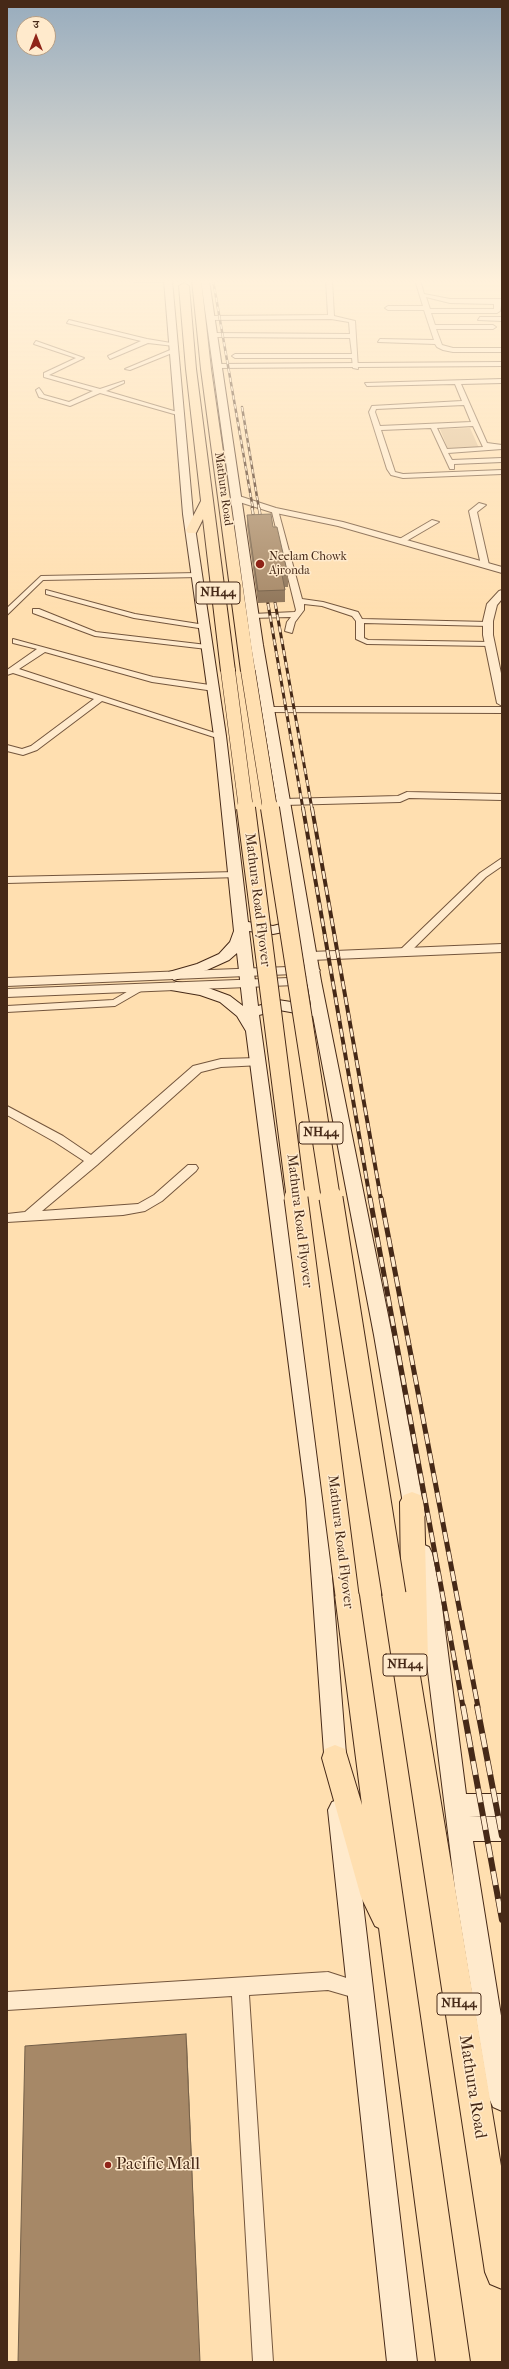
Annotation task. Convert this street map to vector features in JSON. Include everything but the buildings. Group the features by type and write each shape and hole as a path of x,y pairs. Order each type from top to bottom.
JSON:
{"highway":[{"name":"Mathura Road","path":"194,391 208,508"},
{"name":"Mathura Road","path":"210,391 240,604"},
{"path":"217,442 224,412"},
{"path":"192,530 208,508"},
{"name":"Mathura Road Flyover","path":"208,508 347,1595 392,1928"},
{"path":"240,604 257,645"},
{"name":"Mathura Road Flyover","path":"240,604 248,671 416,1736"},
{"path":"412,1502 416,1736"},
{"name":"Mathura Road","path":"416,1736 502,2272"},
{"path":"335,1758 374,1897 392,1928"},
{"name":"NH44","path":"392,1928 453,2362"}],"main road":[{"path":"179,391 188,514 192,530 204,627 214,688 237,875 247,978 316,1498 335,1758 359,1990 402,2362"},
{"path":"221,391 257,645 304,920 383,1335 429,1591 459,1829 502,2098"},
{"path":"242,927 273,930 298,926 304,920"},
{"path":"175,981 224,957 237,944 242,927"},
{"path":"175,981 225,999 253,1024"},
{"path":"253,1024 261,1009 278,1005 294,1006 321,1013"},
{"path":"456,1805 502,1805"},
{"path":"459,1829 502,1829"}],"street":[{"path":"39,391 41,396 70,404 100,391 181,414"},
{"path":"461,391 484,445 493,448"},
{"path":"466,403 377,406 372,409 393,474 502,472"},
{"path":"377,428 475,424"},
{"path":"433,426 454,474"},
{"path":"444,451 502,447"},
{"path":"449,462 502,460"},
{"path":"236,498 274,510 323,520 502,570"},
{"path":"482,505 473,511 485,565"},
{"path":"274,510 299,601 300,610 290,622 289,631"},
{"path":"400,541 435,522"},
{"path":"7,613 41,578 197,575"},
{"path":"49,592 134,616 204,627"},
{"path":"502,593 492,604 488,624 490,644 502,703"},
{"path":"299,601 323,604 359,616 359,636 360,639 367,642 490,644"},
{"path":"36,611 95,634 145,638 180,645 207,647"},
{"path":"253,616 297,614"},
{"path":"360,621 488,624"},
{"path":"16,641 42,650 152,678 214,688"},
{"path":"9,672 42,650"},
{"path":"9,672 220,736"},
{"path":"7,748 23,752 34,748 99,699"},
{"path":"268,710 502,710"},
{"path":"284,802 400,798 406,795 502,797"},
{"path":"404,952 483,875 502,861"},
{"path":"7,880 237,875"},
{"path":"12,982 175,981 247,978 313,969 404,952 502,948"},
{"path":"12,982 28,969"},
{"path":"7,993 136,989 175,981"},
{"path":"7,1009 115,1003 136,989"},
{"path":"29,1216 93,1162 197,1069 221,1063 258,1062"},
{"path":"7,1110 59,1139 93,1162"},
{"path":"7,1218 123,1211 141,1208 158,1198 192,1168"},
{"path":"7,2001 240,1988 328,1980 359,1990"},
{"path":"240,1988 263,2362"}],"shaded area":[{"path":"470,428 479,448 448,449 440,429"}],"railway":[{"path":"232,391 253,509"},
{"path":"242,407 259,509"},
{"path":"252,508 255,525"},
{"path":"259,508 262,526"},
{"path":"273,591 312,809"},
{"path":"266,592 303,809"},
{"path":"303,808 370,1199"},
{"path":"312,808 381,1199"},
{"path":"370,1198 463,1707"},
{"path":"381,1198 478,1707"},
{"path":"463,1706 502,1920"},
{"path":"477,1706 502,1836"}],"place":[{"name":"Neelam Chowk Ajronda","path":"260,564"},
{"name":"Pacific Mall","path":"108,2165"}]}
